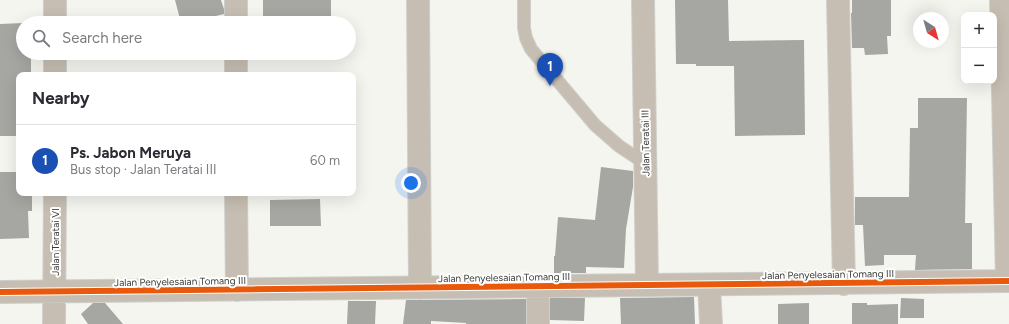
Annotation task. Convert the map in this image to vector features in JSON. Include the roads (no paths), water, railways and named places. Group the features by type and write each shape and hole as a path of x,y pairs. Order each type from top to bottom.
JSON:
{"street":[{"path":"55,16 56,0"},
{"path":"236,0 236,16"},
{"path":"418,0 420,288"},
{"name":"Jalan Teratai III","path":"643,0 647,285"},
{"path":"838,0 844,284"},
{"path":"1001,0 1008,281"},
{"path":"55,60 55,72"},
{"path":"236,60 236,72"},
{"name":"Jalan Teratai VI","path":"54,324 55,196"},
{"path":"236,196 237,290"},
{"name":"Jalan Penyelesaian Tomang III","path":"0,292 844,284 1008,281"},
{"path":"709,285 711,324"},
{"path":"538,287 538,324"}],"lane":[{"path":"524,0 524,28 526,38 531,49 595,124 619,146 646,164"}],"place":[{"name":"Ps. Jabon Meruya","path":"550,86"}]}
